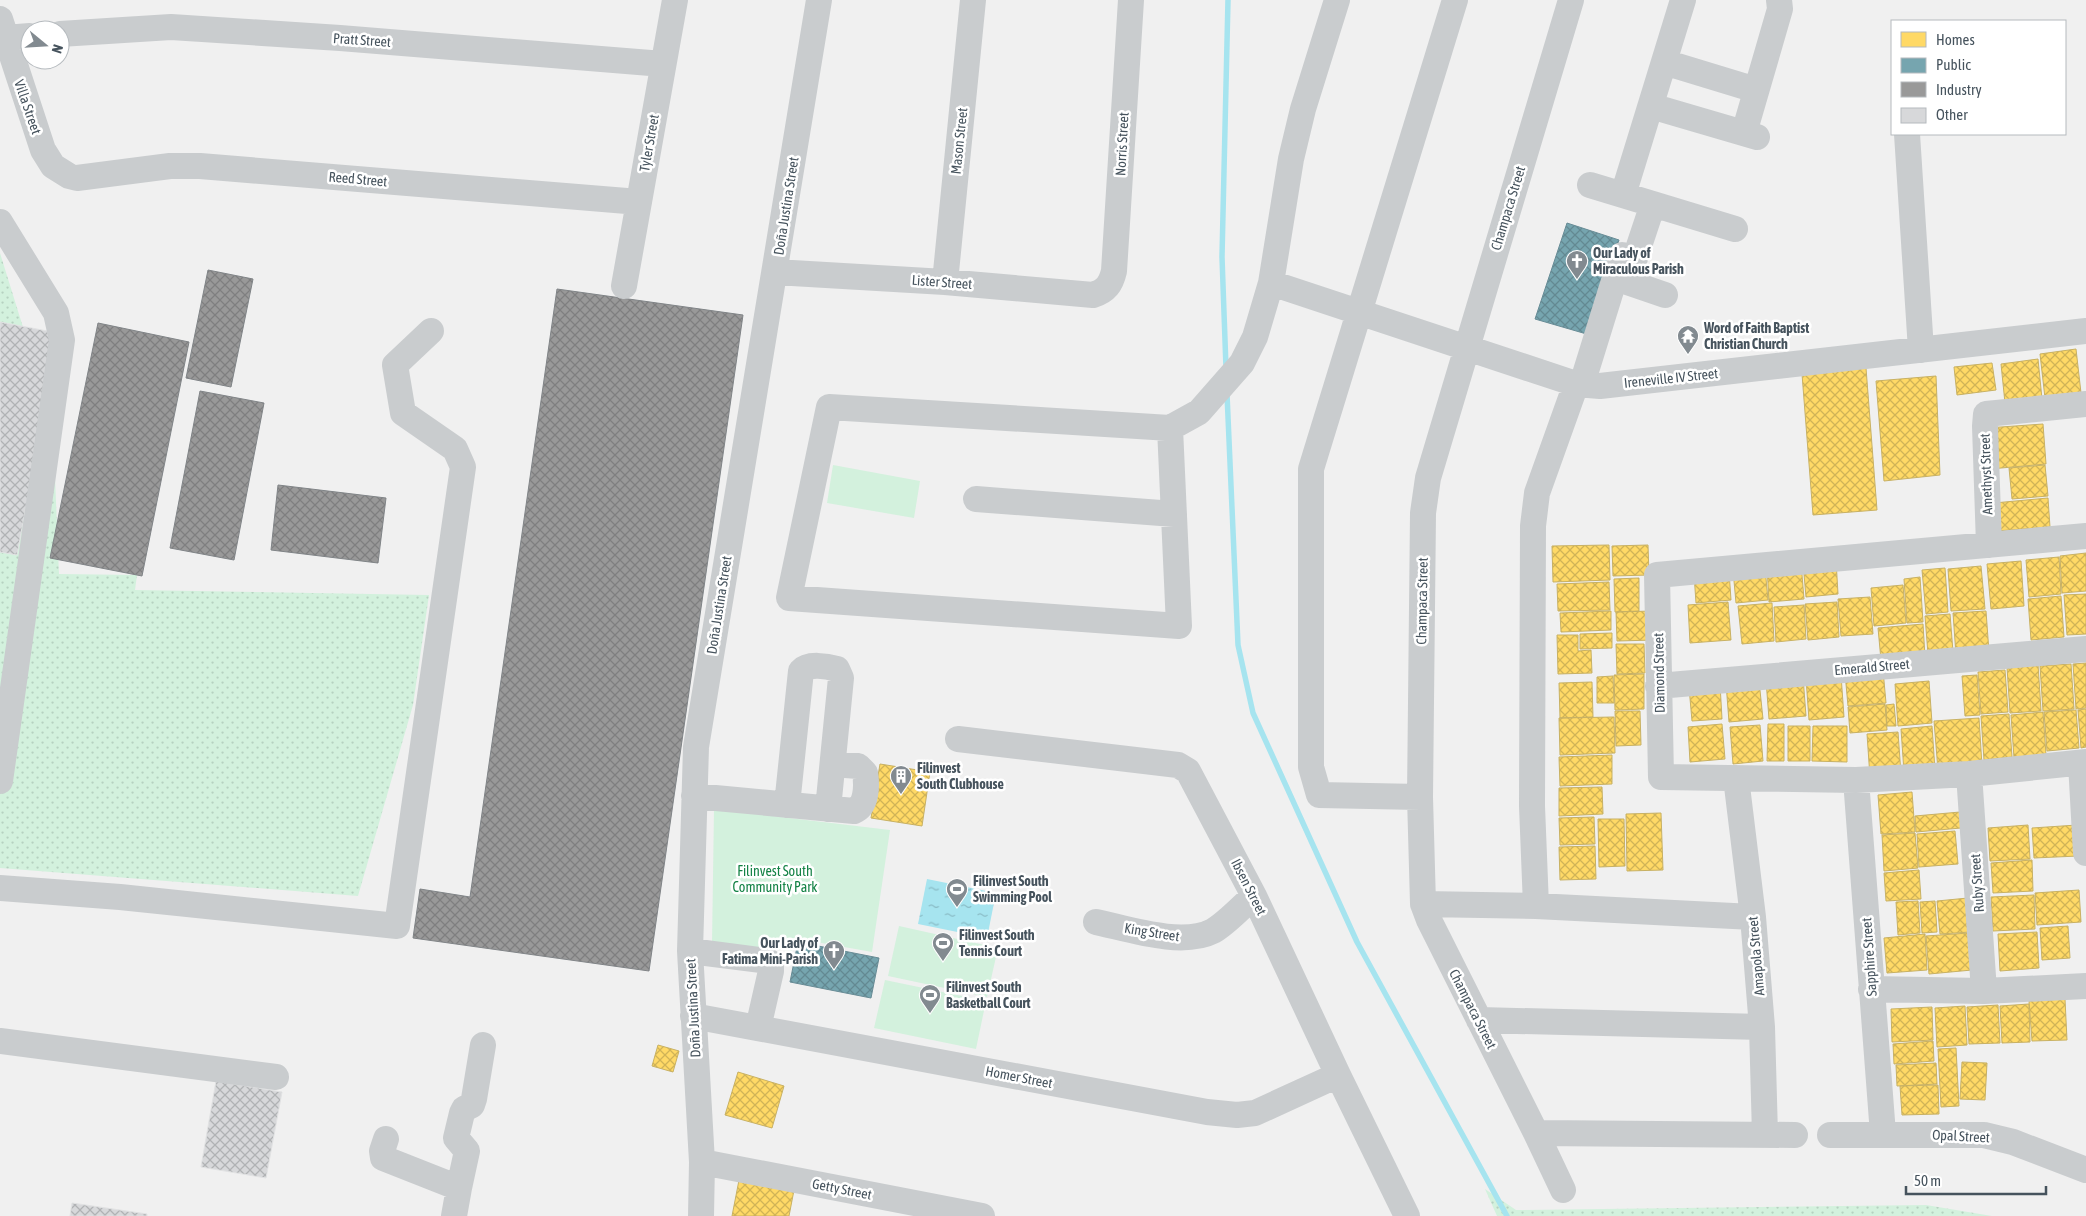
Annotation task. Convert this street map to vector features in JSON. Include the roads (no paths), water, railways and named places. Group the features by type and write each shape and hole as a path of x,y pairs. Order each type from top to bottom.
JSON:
{"street":[{"name":"Tyler Street","path":"624,286 675,0"},
{"name":"Doña Justina Street","path":"701,1216 702,1162 690,951 696,747 819,0"},
{"name":"Mason Street","path":"945,282 974,0"},
{"name":"Norris Street","path":"1108,287 1114,271 1131,0"},
{"path":"1170,428 1179,626 788,598 829,406 1170,428 1199,412 1242,363 1255,337 1271,283 1291,159 1301,118 1337,0"},
{"path":"1420,797 1319,795 1311,767 1312,469 1455,0"},
{"name":"Champaca Street","path":"1563,1190 1429,920 1423,904 1420,797 1423,513 1428,478 1571,0"},
{"path":"1622,195 1683,0"},
{"path":"1651,106 1751,135 1756,90 1780,8 1779,0"},
{"name":"Pratt Street","path":"70,33 171,27 340,38 663,64"},
{"name":"Villa Street","path":"12,31 42,150 53,166 69,176 77,178"},
{"path":"1664,62 1756,90"},
{"path":"1907,135 1921,350"},
{"name":"Reed Street","path":"77,178 170,166 200,166 639,202"},
{"path":"1590,186 1735,229"},
{"path":"1653,204 1627,282 1665,294"},
{"path":"0,222 56,313 62,340 0,781"},
{"path":"1536,906 1532,806 1533,526 1537,493 1579,384 1622,255"},
{"name":"Lister Street","path":"775,272 945,282 1093,294 1101,292 1108,287"},
{"name":"Ireneville IV Street","path":"1271,283 1579,384 1600,386 2086,332"},
{"path":"0,888 120,897 397,926 463,467 455,449 403,413 396,365 431,331"},
{"name":"Amethyst Street","path":"1989,545 1986,414 2086,404"},
{"path":"976,499 1174,514"},
{"name":"Diamond Street","path":"2083,763 1969,774 1856,780 1661,777 1657,575 2086,536"},
{"name":"Emerald Street","path":"1658,686 2086,649"},
{"path":"787,805 800,671 807,666 832,668 840,673 828,809"},
{"name":"Ibsen Street","path":"958,739 1184,767 1192,776 1254,896 1338,1075 1408,1216"},
{"path":"2083,763 2086,853"},
{"path":"694,796 854,811 862,806 864,801 866,777 863,769 858,766 833,764"},
{"name":"Ruby Street","path":"1969,774 1984,991"},
{"name":"Amapola Street","path":"1736,778 1762,1027 1765,1135"},
{"name":"Sapphire Street","path":"1856,780 1883,1134"},
{"name":"King Street","path":"1096,922 1169,937 1192,937 1213,931 1254,896"},
{"path":"1423,904 1536,906 1752,917"},
{"path":"690,951 768,961 771,971 758,1028"},
{"path":"1871,989 1984,991 2086,986"},
{"name":"Homer Street","path":"693,1016 1207,1112 1237,1115 1255,1112 1338,1075"},
{"path":"1479,1020 1762,1027"},
{"path":"0,1041 276,1078"},
{"path":"454,1216 467,1151 456,1138 462,1113 464,1109 472,1105 474,1099 483,1045"},
{"path":"1536,1133 1795,1135"},
{"name":"Opal Street","path":"1830,1134 1984,1135 2013,1142 2086,1170"},
{"path":"386,1139 382,1151 383,1158 459,1188"},
{"name":"Getty Street","path":"702,1162 982,1216"}],"water":[{"name":"Filinvest South Swimming Pool","path":"927,879 996,893 987,938 918,924"}],"waterway":[{"path":"1226,368 1222,257 1228,0"},
{"path":"1227,394 1238,645 1253,713 1357,942 1507,1216"}],"place":[{"name":"Our Lady of Miraculous Parish","path":"1577,280"},
{"name":"Word of Faith Baptist Christian Church","path":"1688,355"},
{"name":"Filinvest South Clubhouse","path":"901,795"},
{"name":"Filinvest South Swimming Pool","path":"957,908"},
{"name":"Filinvest South Tennis Court","path":"943,962"},
{"name":"Our Lady of Fatima Mini-Parish","path":"834,970"},
{"name":"Filinvest South Basketball Court","path":"930,1014"}],"park label":[{"name":"Filinvest South Community Park","path":"775,880"}]}
